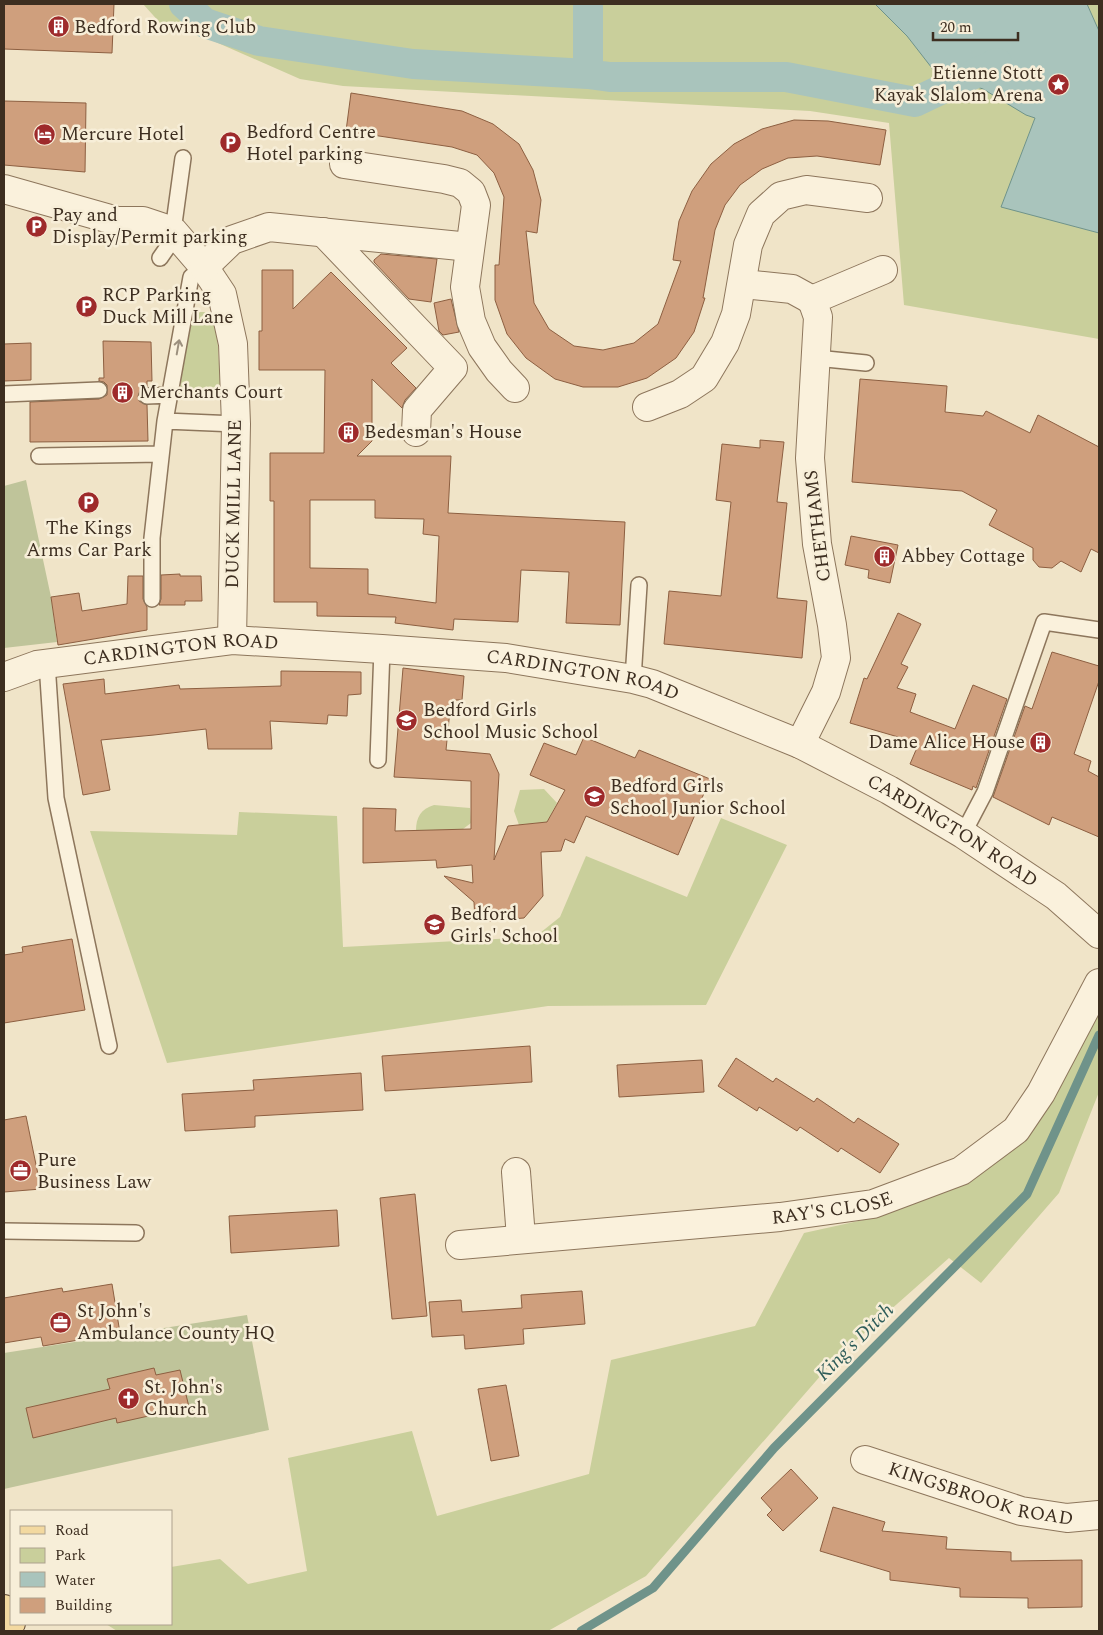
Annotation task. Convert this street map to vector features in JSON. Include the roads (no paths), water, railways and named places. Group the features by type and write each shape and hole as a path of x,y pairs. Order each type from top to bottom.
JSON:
{"main road":[{"path":"4,1609 10,1621"}],"street":[{"path":"344,164 460,182 471,192 476,205 465,287 471,321 482,347 499,371 515,388"},
{"path":"4,189 117,220 143,221 174,233"},
{"path":"647,407 680,394 704,378 726,344 743,284 748,245 761,214 781,196 806,190 868,198"},
{"path":"204,267 232,240 269,227 470,247"},
{"path":"323,232 453,368 417,410 416,432"},
{"name":"DUCK MILL LANE","path":"174,233 204,267 222,294 233,344 236,424 232,640"},
{"path":"743,284 792,289 812,300 883,270"},
{"name":"CHETHAMS","path":"800,744 826,692 836,658 832,625 816,544 810,458 818,318 812,300"},
{"name":"CARDINGTON ROAD","path":"4,677 47,663 232,640 506,658 633,679 652,684 800,744 889,790 962,834 1056,896 1099,934"},
{"name":"RAY'S CLOSE","path":"460,1245 522,1238 780,1217 873,1204 961,1171 1016,1130 1041,1094 1099,983"},
{"path":"516,1172 522,1238"},
{"name":"KINGSBROOK ROAD","path":"866,1460 1021,1511 1067,1518 1099,1515"}],"lane":[{"path":"160,258 174,233 182,158"},
{"path":"152,598 152,538 166,421 191,277 204,267"},
{"path":"816,358 866,363"},
{"path":"4,394 99,390"},
{"path":"147,396 170,396"},
{"path":"166,421 236,424"},
{"path":"39,456 161,454"},
{"path":"633,679 639,585"},
{"path":"962,834 985,792 1044,622 1099,630"},
{"path":"378,760 382,649"},
{"path":"47,663 56,798 108,1046"},
{"path":"4,1231 136,1233"}],"water":[{"path":"875,4 1087,4 1099,31 1099,233 1001,207 1035,118 1026,115 983,89 935,72 907,36"}],"waterway":[{"path":"184,4 205,23 259,41 413,64 588,74 610,77 786,77 915,102 997,63"},
{"path":"588,4 588,74"},
{"name":"King's Ditch","path":"581,1631 653,1588 774,1448 1027,1194 1099,1035"}],"place":[{"name":"Bedford Rowing Club","path":"58,27"},
{"name":"Etienne Stott Kayak Slalom Arena","path":"1059,84"},
{"name":"Mercure Hotel","path":"45,134"},
{"name":"Bedford Centre Hotel parking","path":"230,143"},
{"name":"Pay and Display/Permit parking","path":"36,226"},
{"name":"RCP Parking Duck Mill Lane","path":"86,306"},
{"name":"Merchants Court","path":"123,392"},
{"name":"Bedesman's House","path":"348,432"},
{"name":"The Kings Arms Car Park","path":"89,502"},
{"name":"Abbey Cottage","path":"885,556"},
{"name":"Bedford Girls School Music School","path":"407,721"},
{"name":"Dame Alice House","path":"1041,742"},
{"name":"Bedford Girls School Junior School","path":"594,797"},
{"name":"Bedford Girls' School","path":"434,925"},
{"name":"Pure Business Law","path":"21,1171"},
{"name":"St John's Ambulance County HQ","path":"61,1322"},
{"name":"St. John's Church","path":"128,1398"}]}
